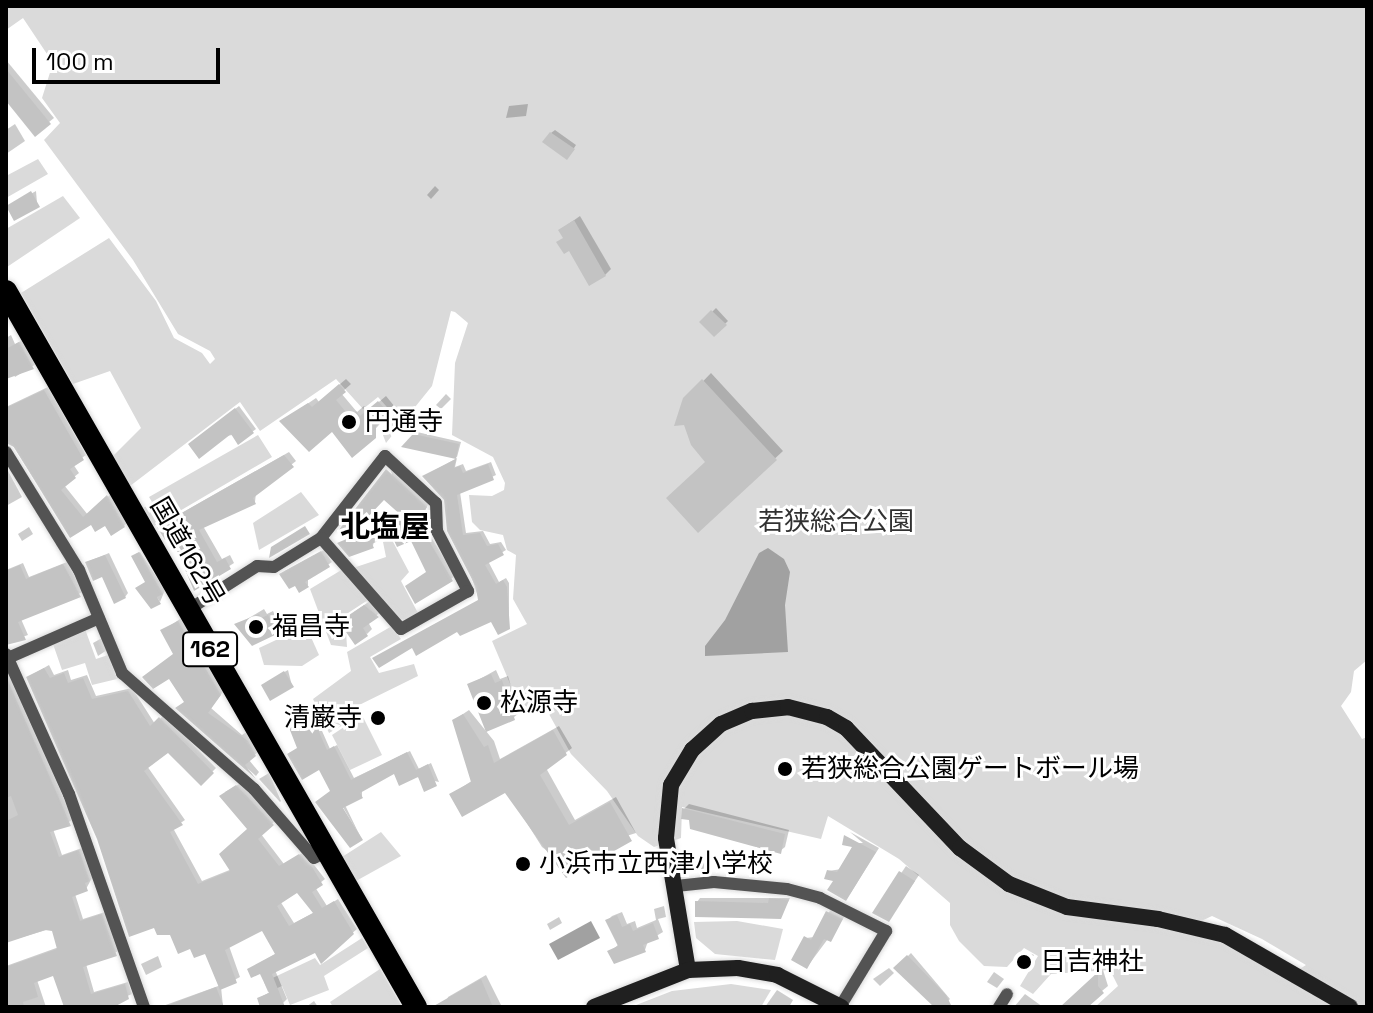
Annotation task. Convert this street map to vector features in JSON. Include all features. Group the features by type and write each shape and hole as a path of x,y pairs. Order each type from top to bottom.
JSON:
{"highway":[{"name":"国道162号","path":"6,291 416,1007"}],"street":[{"path":"6,452 64,542 122,673 254,789 314,858 326,852"},
{"path":"188,610 257,566 274,567 321,538 385,456 436,503 437,531 468,591 401,629 321,538"},
{"path":"99,618 7,656 69,794 144,1007"},
{"path":"688,970 667,810 671,785 692,750 737,716 800,709 846,728 960,848 1009,884 1067,907 1158,919 1225,935 1350,1007"},
{"path":"600,1006 688,970 738,968 777,975 840,1007 886,931 820,898 787,889 714,882 676,886"},
{"path":"999,1007 1007,994"}],"green space":[{"name":"若狭総合公園","path":"6,6 1367,6 1367,660 1354,671 1351,692 1341,706 1362,739 1367,737 1367,1007 1095,1007 1118,986 1110,970 1051,974 1033,994 1020,986 1038,956 1024,948 1007,967 984,966 959,941 950,925 950,903 899,859 828,816 821,839 682,807 681,838 654,847 638,836 607,791 571,754 544,705 523,714 492,641 527,624 513,599 516,555 507,550 503,535 480,530 472,522 469,495 492,496 504,490 505,483 493,457 452,435 455,363 468,323 455,312 451,311 432,386 386,443 381,430 394,415 378,397 363,409 336,379 260,431 240,402 130,486 113,456 141,428 110,371 73,384 21,293 109,238 156,301 174,338 202,353 210,364 215,359 210,351 178,334 133,260 44,140 60,123 42,98 53,63 23,18 6,30","holes":["1212,916 1262,939 1306,965 1286,978 1222,943 1180,931"]},
{"path":"38,159 48,174 6,198 6,176"},
{"path":"63,196 80,218 7,267 6,229"},
{"path":"258,435 272,457 154,526 143,508 152,502 149,497"},
{"path":"301,492 319,515 259,550 253,523"},
{"path":"391,538 409,572 401,581 418,613 407,620 399,619 353,568 386,557 383,542"},
{"path":"343,569 371,598 345,615 347,647 331,645 310,589"},
{"path":"306,626 319,655 302,666 264,665 259,648"},
{"path":"392,626 401,639 370,657 379,673 414,664 418,676 345,712 348,722 329,733 313,699 351,671 347,652"},
{"path":"85,629 96,659 108,655 117,679 92,685 85,663 62,670 53,644"},
{"path":"362,715 382,755 350,770 332,735"},
{"path":"381,832 401,856 356,881 342,857"},
{"path":"737,921 783,929 775,960 715,954 696,938 694,922"},
{"path":"362,938 368,948 324,976 329,990 290,1005 282,986 268,992 264,982 315,958 320,965"},
{"path":"380,969 402,1007 333,1007 330,1002"},
{"path":"731,984 771,990 761,1007 631,1007 672,991"}],"shaded area":[{"path":"768,548 784,559 790,572 785,605 788,652 705,656 705,646 725,620 759,553"},
{"path":"591,921 600,938 558,960 549,944"}],"building":[{"path":"6,69 51,124 35,137 6,101"},
{"path":"550,132 575,149 567,160 542,142"},
{"path":"31,191 40,207 14,221 6,206"},
{"path":"574,220 606,276 589,286 569,251 564,254 556,242 563,238 558,230"},
{"path":"711,310 727,325 714,337 699,322"},
{"path":"19,342 34,369 6,379 6,349"},
{"path":"702,379 777,460 698,533 666,498 705,462 691,445 684,425 674,426 683,398"},
{"name":"円通寺","path":"339,384 346,392 336,400 350,417 356,411 360,416 378,401 390,415 376,426 376,438 352,458 332,432 309,452 279,421 308,403 312,407"},
{"path":"44,390 84,460 70,469 76,478 61,490 83,517 107,495 125,527 111,536 105,526 95,532 91,525 70,538 14,447 6,443 6,408"},
{"path":"235,408 254,433 238,445 231,434 199,459 188,444"},
{"path":"413,434 459,444 456,459 401,447"},
{"path":"284,455 294,467 253,498 256,504 199,530 217,562 225,558 231,569 194,591 171,536 165,540 157,527"},
{"path":"456,459 454,468 460,466 463,473 488,464 494,480 457,495 463,535 480,533 487,546 498,544 504,555 485,565 496,584 503,580 507,587 510,629 498,635 491,622 460,636 457,632 416,656 412,648 379,668 372,658 478,600 476,587 447,531 444,500 422,476"},
{"path":"386,469 427,507 418,523 453,581 415,604 405,586 426,572 411,541 397,547 391,534 372,544 374,548 349,557 337,543 402,516 384,500 348,538 338,531"},
{"path":"305,526 310,534 269,558 271,547"},
{"path":"321,551 330,567 305,582 309,587 299,593 295,586 289,589 279,574"},
{"path":"139,552 163,594 157,597 161,604 151,609 135,588 145,582 131,556"},
{"path":"105,555 126,598 114,604 102,577 93,581 85,562"},
{"path":"63,564 81,597 18,622 26,640 6,645 6,571 20,565 26,579"},
{"path":"364,605 379,617 363,628 368,636 355,645 346,632 353,627 346,617"},
{"name":"福昌寺","path":"259,614 261,618 268,615 277,634 252,646 234,624"},
{"path":"178,621 221,695 208,713 248,741 256,756 245,765 256,779 175,708 184,702 169,679 153,689 142,677 173,654 160,630"},
{"path":"44,668 50,678 64,673 68,683 83,678 92,699 128,691 150,726 159,717 214,773 201,786 168,753 144,771 183,825 170,832 198,884 230,871 219,854 247,829 219,796 236,785 274,825 258,839 279,866 299,854 312,867 323,885 312,892 322,908 334,901 354,934 321,964 315,953 272,974 285,1007 260,1007 257,998 269,993 260,974 251,978 247,969 275,954 262,931 225,950 237,983 220,990 205,954 194,958 190,949 178,954 170,935 157,935 154,928 129,937 97,839 26,677","holes":["297,893 313,913 289,926 277,906"]},
{"path":"284,671 294,687 270,701 261,685"},
{"name":"松源寺","path":"491,674 495,683 502,680 515,720 486,732 467,684"},
{"path":"6,676 71,826 50,832 59,857 79,850 90,881 85,883 88,891 72,897 80,921 102,914 117,956 83,967 91,994 125,984 129,999 114,1007 64,1007 53,976 34,983 38,997 23,1002 24,1007 6,1007 6,967 57,949 52,931 45,930 6,943 6,821 18,815 11,796 6,798"},
{"path":"308,707 327,750 334,746 351,780 407,752 416,770 428,764 437,786 424,792 418,777 399,786 394,774 360,793 363,798 343,808 363,840 350,848 315,802 330,791 319,770 302,780 287,754 297,748 286,720"},
{"path":"463,714 484,747 488,745 494,763 553,730 567,755 540,775 569,825 610,802 632,841 566,878 505,793 462,817 449,794 471,782 452,720"},
{"path":"682,808 785,834 781,854 690,829 689,820 681,819"},
{"path":"844,835 876,852 846,901 827,890 833,881 824,879 827,870 837,872 852,847 842,845"},
{"path":"899,871 915,881 889,922 872,913"},
{"path":"769,898 789,900 781,919 695,917 695,901 768,903"},
{"path":"826,911 843,919 831,942 824,939 807,969 791,960 804,936 811,940"},
{"path":"617,915 622,927 630,924 633,931 653,923 659,939 643,945 646,952 614,964 607,951 618,946 605,920"},
{"path":"907,955 946,995 952,1007 934,1007 893,968"},
{"path":"1098,972 1098,986 1104,993 1088,1007 1060,1007"},
{"path":"481,979 493,1007 432,1007"},
{"path":"216,987 224,1007 166,1006"}],"place":[{"name":"円通寺","path":"349,422"},
{"name":"福昌寺","path":"256,627"},
{"name":"松源寺","path":"484,703"},
{"name":"清巌寺","path":"378,718"},
{"name":"若狭総合公園ゲートボール場","path":"785,769"},
{"name":"小浜市立西津小学校","path":"523,864"},
{"name":"日吉神社","path":"1024,962"}],"district":[{"name":"北塩屋","path":"385,527"}]}
